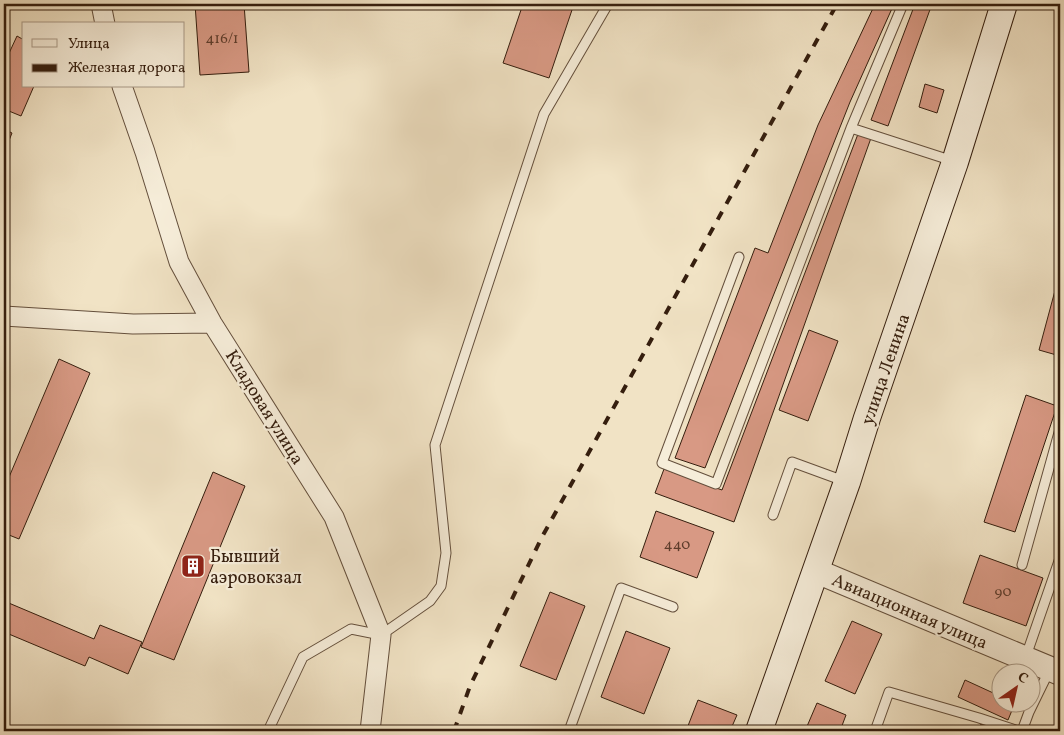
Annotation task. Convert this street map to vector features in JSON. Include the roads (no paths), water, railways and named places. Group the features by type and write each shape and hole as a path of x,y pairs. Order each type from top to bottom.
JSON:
{"main road":[{"name":"улица Ленина","path":"759,731 847,482 867,418 955,162 1004,4"}],"street":[{"path":"102,4 105,22"},
{"name":"Кладовая улица","path":"123,88 145,152 179,262 212,323 334,517 381,635 370,731"},
{"path":"4,316 133,324 212,323"},
{"name":"Авиационная улица","path":"816,571 1055,671"}],"lane":[{"path":"268,731 303,657 351,629 381,635 430,601 441,586 446,552 435,445 544,114 608,4"},
{"path":"738,258 662,463 716,484 850,128 903,4"},
{"path":"850,128 955,162"},
{"path":"1022,565 1060,429"},
{"path":"773,515 792,462 847,482"},
{"path":"1025,659 1060,558"},
{"path":"569,731 621,588 673,607"},
{"path":"875,731 889,692 1021,731 1029,712 1055,671"}],"railway":[{"path":"454,731 470,686 542,537 837,4"}],"place":[{"name":"Бывший аэровокзал","path":"193,566"}]}
